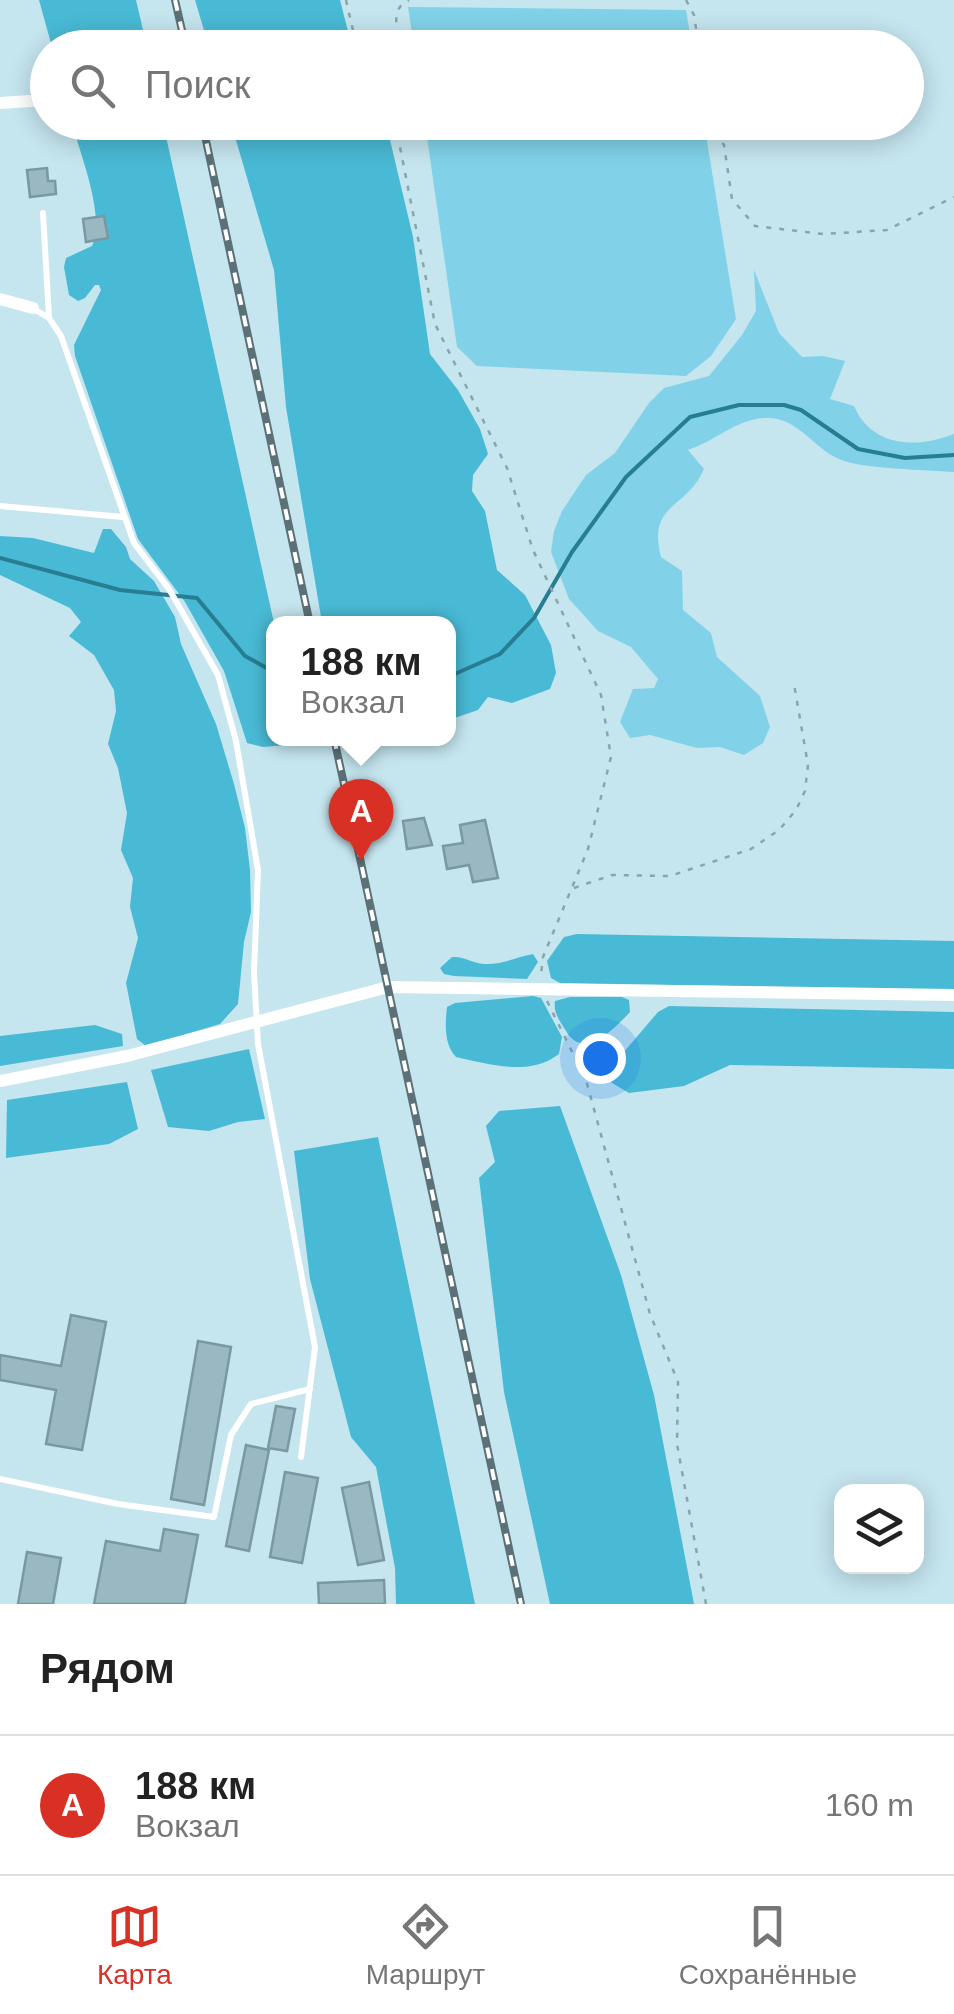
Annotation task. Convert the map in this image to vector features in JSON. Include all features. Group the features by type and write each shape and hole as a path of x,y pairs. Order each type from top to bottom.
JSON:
{"street":[{"path":"0,103 30,101"},
{"path":"0,299 33,308"},
{"path":"0,1081 127,1056 388,987 954,995"}],"lane":[{"path":"43,214 49,318"},
{"path":"33,308 49,318 62,336 134,542 169,588 218,675 236,741 258,870 254,973 258,1044 315,1347 300,1457"},
{"path":"0,506 124,517"},
{"path":"0,1480 214,1518 231,1435 251,1404 310,1389"}],"path":[{"path":"346,0 353,30"},
{"path":"398,30 396,12 410,0"},
{"path":"686,0 696,30"},
{"path":"398,140 434,324 507,468 534,550 601,695 611,757 588,848 542,957 540,987 586,1080 650,1314 678,1382 676,1444 706,1604"},
{"path":"720,140 732,199 755,226 823,234 887,230 954,197"},
{"path":"573,888 612,875 670,876 751,849 779,830 796,810 808,765 794,684"}],"shaded area":[{"path":"39,0 136,0 143,30 47,30"},
{"path":"195,0 340,0 348,30 204,30"},
{"path":"408,7 686,10 689,30 411,30"},
{"path":"77,140 167,140 272,616 266,616 266,746 274,746 263,747 247,743 224,671 185,602 138,539 75,356 74,345 101,290 95,285 78,301 69,295 64,267 66,258 92,246 95,234 94,203"},
{"path":"236,140 390,140 413,237 430,354 458,390 480,429 488,454 473,475 472,491 485,511 497,570 525,595 551,645 556,673 550,689 512,703 488,697 478,710 456,718 456,616 321,616 286,407 274,270"},
{"path":"427,140 707,140 736,319 711,356 686,376 477,366 457,347"},
{"path":"754,270 779,333 802,357 845,361 830,399 854,406 872,430 896,441 925,442 954,434 954,472 849,462 830,454 787,422 766,418 745,422 688,450 704,469 659,526 661,557 682,571 683,610 711,633 717,657 760,696 770,727 763,743 744,755 650,735 630,738 620,722 633,689 654,688 658,679 631,647 598,631 569,599 551,552 562,511 586,475 615,453 649,403 664,388 709,376 742,335 756,311"},
{"path":"103,529 111,529 126,547 130,559 154,581 175,617 181,644 216,724 234,784 250,870 251,912 238,1004 220,1024 146,1046 137,1039 126,983 138,938 130,907 133,878 121,850 127,813 118,768 108,744 116,711 114,690 94,655 69,636 81,622 70,608 0,575 0,536 33,538 94,553"},
{"path":"577,934 954,941 954,990 560,983 551,978 547,961 564,937"},
{"path":"533,954 538,962 527,979 454,976 444,974 440,968 452,957 491,964"},
{"path":"570,997 622,997 629,1000 630,1012 598,1040 581,1043 566,1031 555,1009 555,1001"},
{"path":"541,998 562,1037 559,1054 535,1065 509,1067 456,1057 452,1052 446,1034 447,1007"},
{"path":"669,1006 954,1012 954,1069 730,1065 684,1086 629,1093 612,1083 606,1073 658,1012"},
{"path":"95,1025 122,1034 123,1046 0,1066 0,1036"},
{"path":"249,1049 265,1119 209,1131 168,1127 151,1070"},
{"path":"127,1082 138,1129 109,1144 6,1158 7,1100"},
{"path":"560,1106 621,1275 654,1395 694,1604 550,1604 504,1392 479,1178 495,1162 486,1126 499,1111"},
{"path":"378,1137 475,1604 396,1604 395,1568 376,1467 351,1437 310,1279 294,1151"}],"building":[{"path":"47,168 48,181 55,181 56,194 30,197 27,170"},
{"path":"104,216 108,238 86,242 83,219"},
{"path":"424,818 432,845 407,849 403,821"},
{"path":"485,820 498,878 473,882 469,865 447,869 443,846 463,843 460,825"},
{"path":"71,1315 106,1322 82,1450 46,1444 56,1390 0,1380 0,1355 61,1366"},
{"path":"198,1341 231,1347 204,1505 171,1499"},
{"path":"276,1406 295,1409 287,1451 268,1448"},
{"path":"246,1445 269,1450 249,1551 226,1546"},
{"path":"285,1472 318,1478 302,1563 270,1557"},
{"path":"369,1482 384,1560 358,1565 342,1488"},
{"path":"164,1529 198,1535 185,1604 94,1604 106,1541 160,1551"},
{"path":"27,1552 61,1558 53,1604 18,1604"},
{"path":"384,1580 385,1604 319,1604 318,1583"}],"waterway":[{"path":"456,673 500,654 534,618 572,552 626,477 690,417 739,405 784,405 801,410 858,449 905,458 954,455"},
{"path":"0,558 120,590 197,598 245,656 266,668"}],"railway":[{"path":"175,0 182,30"},
{"path":"206,140 308,616"},
{"path":"336,746 521,1604"}],"place":[{"name":"188 км","path":"361,861"}]}
